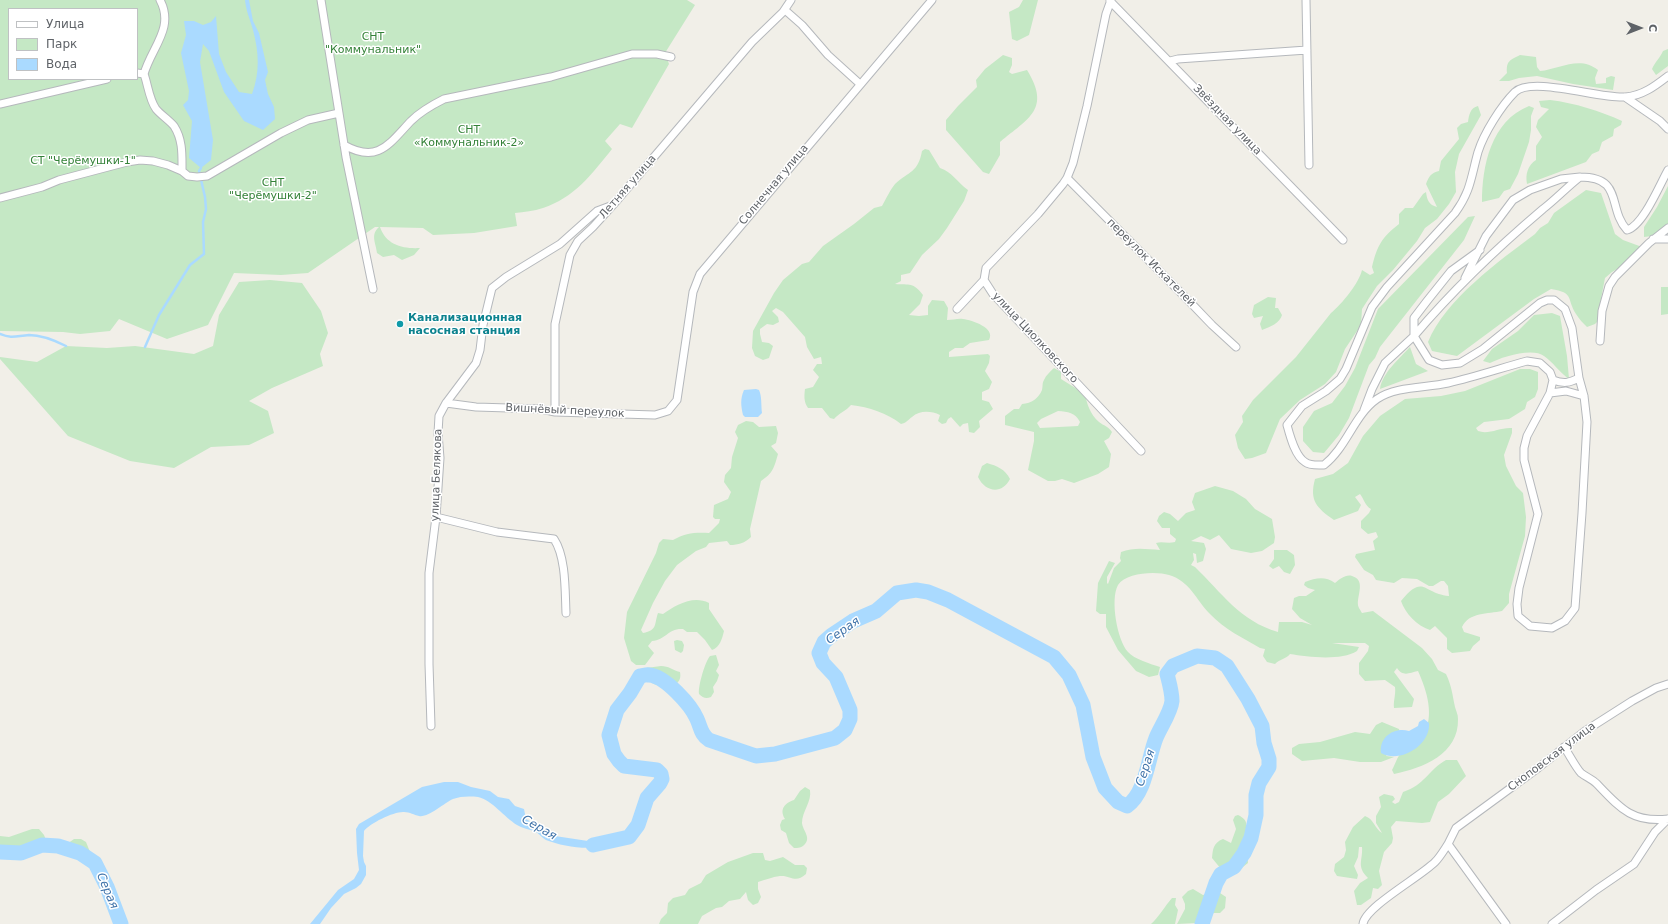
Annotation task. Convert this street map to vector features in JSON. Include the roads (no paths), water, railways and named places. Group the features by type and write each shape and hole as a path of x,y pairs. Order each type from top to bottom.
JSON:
{"street":[{"path":"160,0 163,6 166,22 163,32 147,64 140,73 156,109 174,126 180,139 182,148 182,171"},
{"path":"320,0 344,145 372,289"},
{"name":"Летняя улица","path":"555,412 555,324 570,254 578,241 612,205 752,42 785,10 791,0"},
{"name":"Солнечная улица","path":"677,400 693,292 700,274 932,0"},
{"path":"1306,0 1308,165"},
{"path":"957,309 984,280 986,268 1038,214 1067,178 1073,163 1087,106 1110,1"},
{"name":"Звёздная улица","path":"1110,1 1343,240"},
{"path":"785,10 802,25 828,54 860,84"},
{"path":"1170,61 1178,59 1307,50"},
{"path":"344,145 356,152 363,153 377,151 386,147 393,142 412,120 432,105 444,99 551,77 632,54 657,54 672,57"},
{"path":"1580,177 1509,239 1443,302 1414,336 1385,363 1372,389 1363,412 1333,458 1324,465 1313,465 1304,462 1295,449 1287,425 1302,406 1326,391 1340,379 1346,369 1372,307 1387,287 1464,202 1469,190 1479,150 1484,139 1492,123 1516,91 1527,86 1625,97 1638,94 1654,87 1668,76"},
{"path":"0,104 103,80"},
{"path":"1625,97 1660,121 1668,129"},
{"path":"0,198 36,189 59,180 140,160 154,161 168,165 182,171 188,176 207,176 281,133 308,120 339,113"},
{"path":"1463,283 1486,236 1513,200 1530,190 1561,179 1592,177 1603,182 1615,202 1620,223 1627,230 1632,229 1639,222 1668,170"},
{"name":"переулок Искателей","path":"1067,178 1212,325 1236,347"},
{"name":"улица Белякова","path":"431,726 429,572 436,518 440,458 438,433 439,416 446,403 476,363 492,288 506,276 560,244 597,211 612,205"},
{"path":"1600,341 1602,311 1609,286 1615,277 1653,239 1668,228"},
{"path":"1653,239 1668,239"},
{"path":"1363,412 1377,399 1395,392 1448,383 1527,361 1540,363 1550,372 1553,380 1550,393 1527,436 1524,448 1524,460 1538,514 1519,588 1518,616 1530,626 1538,628 1552,628 1565,621 1575,608 1587,422 1572,328 1565,309 1554,300 1546,300 1532,308 1483,349 1460,363 1442,365 1429,360 1421,350 1414,336 1414,318 1418,312 1451,271 1480,250"},
{"name":"улица Циолковского","path":"984,280 993,294 1141,451"},
{"path":"1553,380 1569,383 1579,378"},
{"path":"1550,393 1566,391 1584,396"},
{"name":"Вишнёвый переулок","path":"446,403 476,407 541,409 555,412 655,415 668,412 677,400"},
{"path":"436,518 497,532 554,539 560,548 565,588 566,613"},
{"name":"Сноповская улица","path":"1363,924 1367,915 1378,904 1413,880 1436,861 1448,844 1456,828 1586,731 1632,701 1656,688 1668,684"},
{"path":"1564,747 1580,773 1594,781 1621,808 1634,816 1646,819 1668,819"},
{"path":"1552,924 1596,890 1634,864 1655,832 1668,819"},
{"path":"1448,844 1506,924"}],"water":[{"path":"245,0 249,0 253,21 259,33 268,72 265,80 268,94 274,107 275,119 263,130 244,121 224,92 209,51 203,44 200,62 213,140 211,160 201,168 189,158 192,121 183,105 188,100 189,91 181,53 186,35 184,21 194,21 203,25 211,22 216,16 219,54 226,72 239,92 252,94 255,86 258,62 255,38"},
{"path":"756,389 760,392 762,413 758,417 745,417 743,415 741,402 744,390"},
{"path":"1424,719 1429,723 1428,731 1425,739 1420,745 1405,754 1397,756 1389,756 1381,753 1382,742 1389,734 1398,730 1409,731 1418,726 1419,722"},
{"path":"444,782 458,782 471,787 490,791 498,797 509,799 515,806 524,809 526,819 555,836 588,841 611,836 612,843 605,846 579,848 546,840 536,832 523,828 512,822 493,805 478,797 466,796 456,798 423,816 406,812 395,813 377,821 364,831 363,856 366,866 366,875 361,884 344,894 331,908 320,924 310,924 338,890 354,879 359,870 356,829 359,824 422,787"}],"waterway":[{"path":"145,347 159,315 190,265 204,254 203,222 206,209 199,171 201,168"},
{"path":"0,334 11,337 29,335 39,336 66,346"},
{"name":"Серая","path":"593,845 629,837 638,825 647,798 662,779 661,774 657,770 624,766 614,754 609,735 617,710 630,693 640,676 648,675 662,680 677,692 694,713 706,738 756,756 775,754 835,738 845,730 850,719 850,710 836,677 823,663 819,653 824,642 853,621 876,611 897,593 916,590 928,592 948,600 1054,657 1069,675 1083,705 1093,757 1105,788 1118,802 1127,806 1138,793 1146,775 1156,738 1168,715 1172,701 1172,694 1167,674 1173,666 1197,656 1215,658 1227,666 1248,699 1262,726 1264,743 1269,759 1269,767 1259,783 1256,795 1256,815 1251,838 1244,853 1234,867 1221,874 1216,883 1202,924"},
{"name":"Серая","path":"0,852 21,853 42,845 58,846 80,853 95,863 107,887 121,924"}],"place":[{"name":"Канализационная насосная станция","path":"400,324"}],"park label":[{"name":"СНТ \"Коммунальник\"","path":"373,43"},
{"name":"СНТ «Коммунальник-2»","path":"469,136"},
{"name":"СТ \"Черёмушки-1\"","path":"83,161"},
{"name":"СНТ \"Черёмушки-2\"","path":"273,189"}]}
